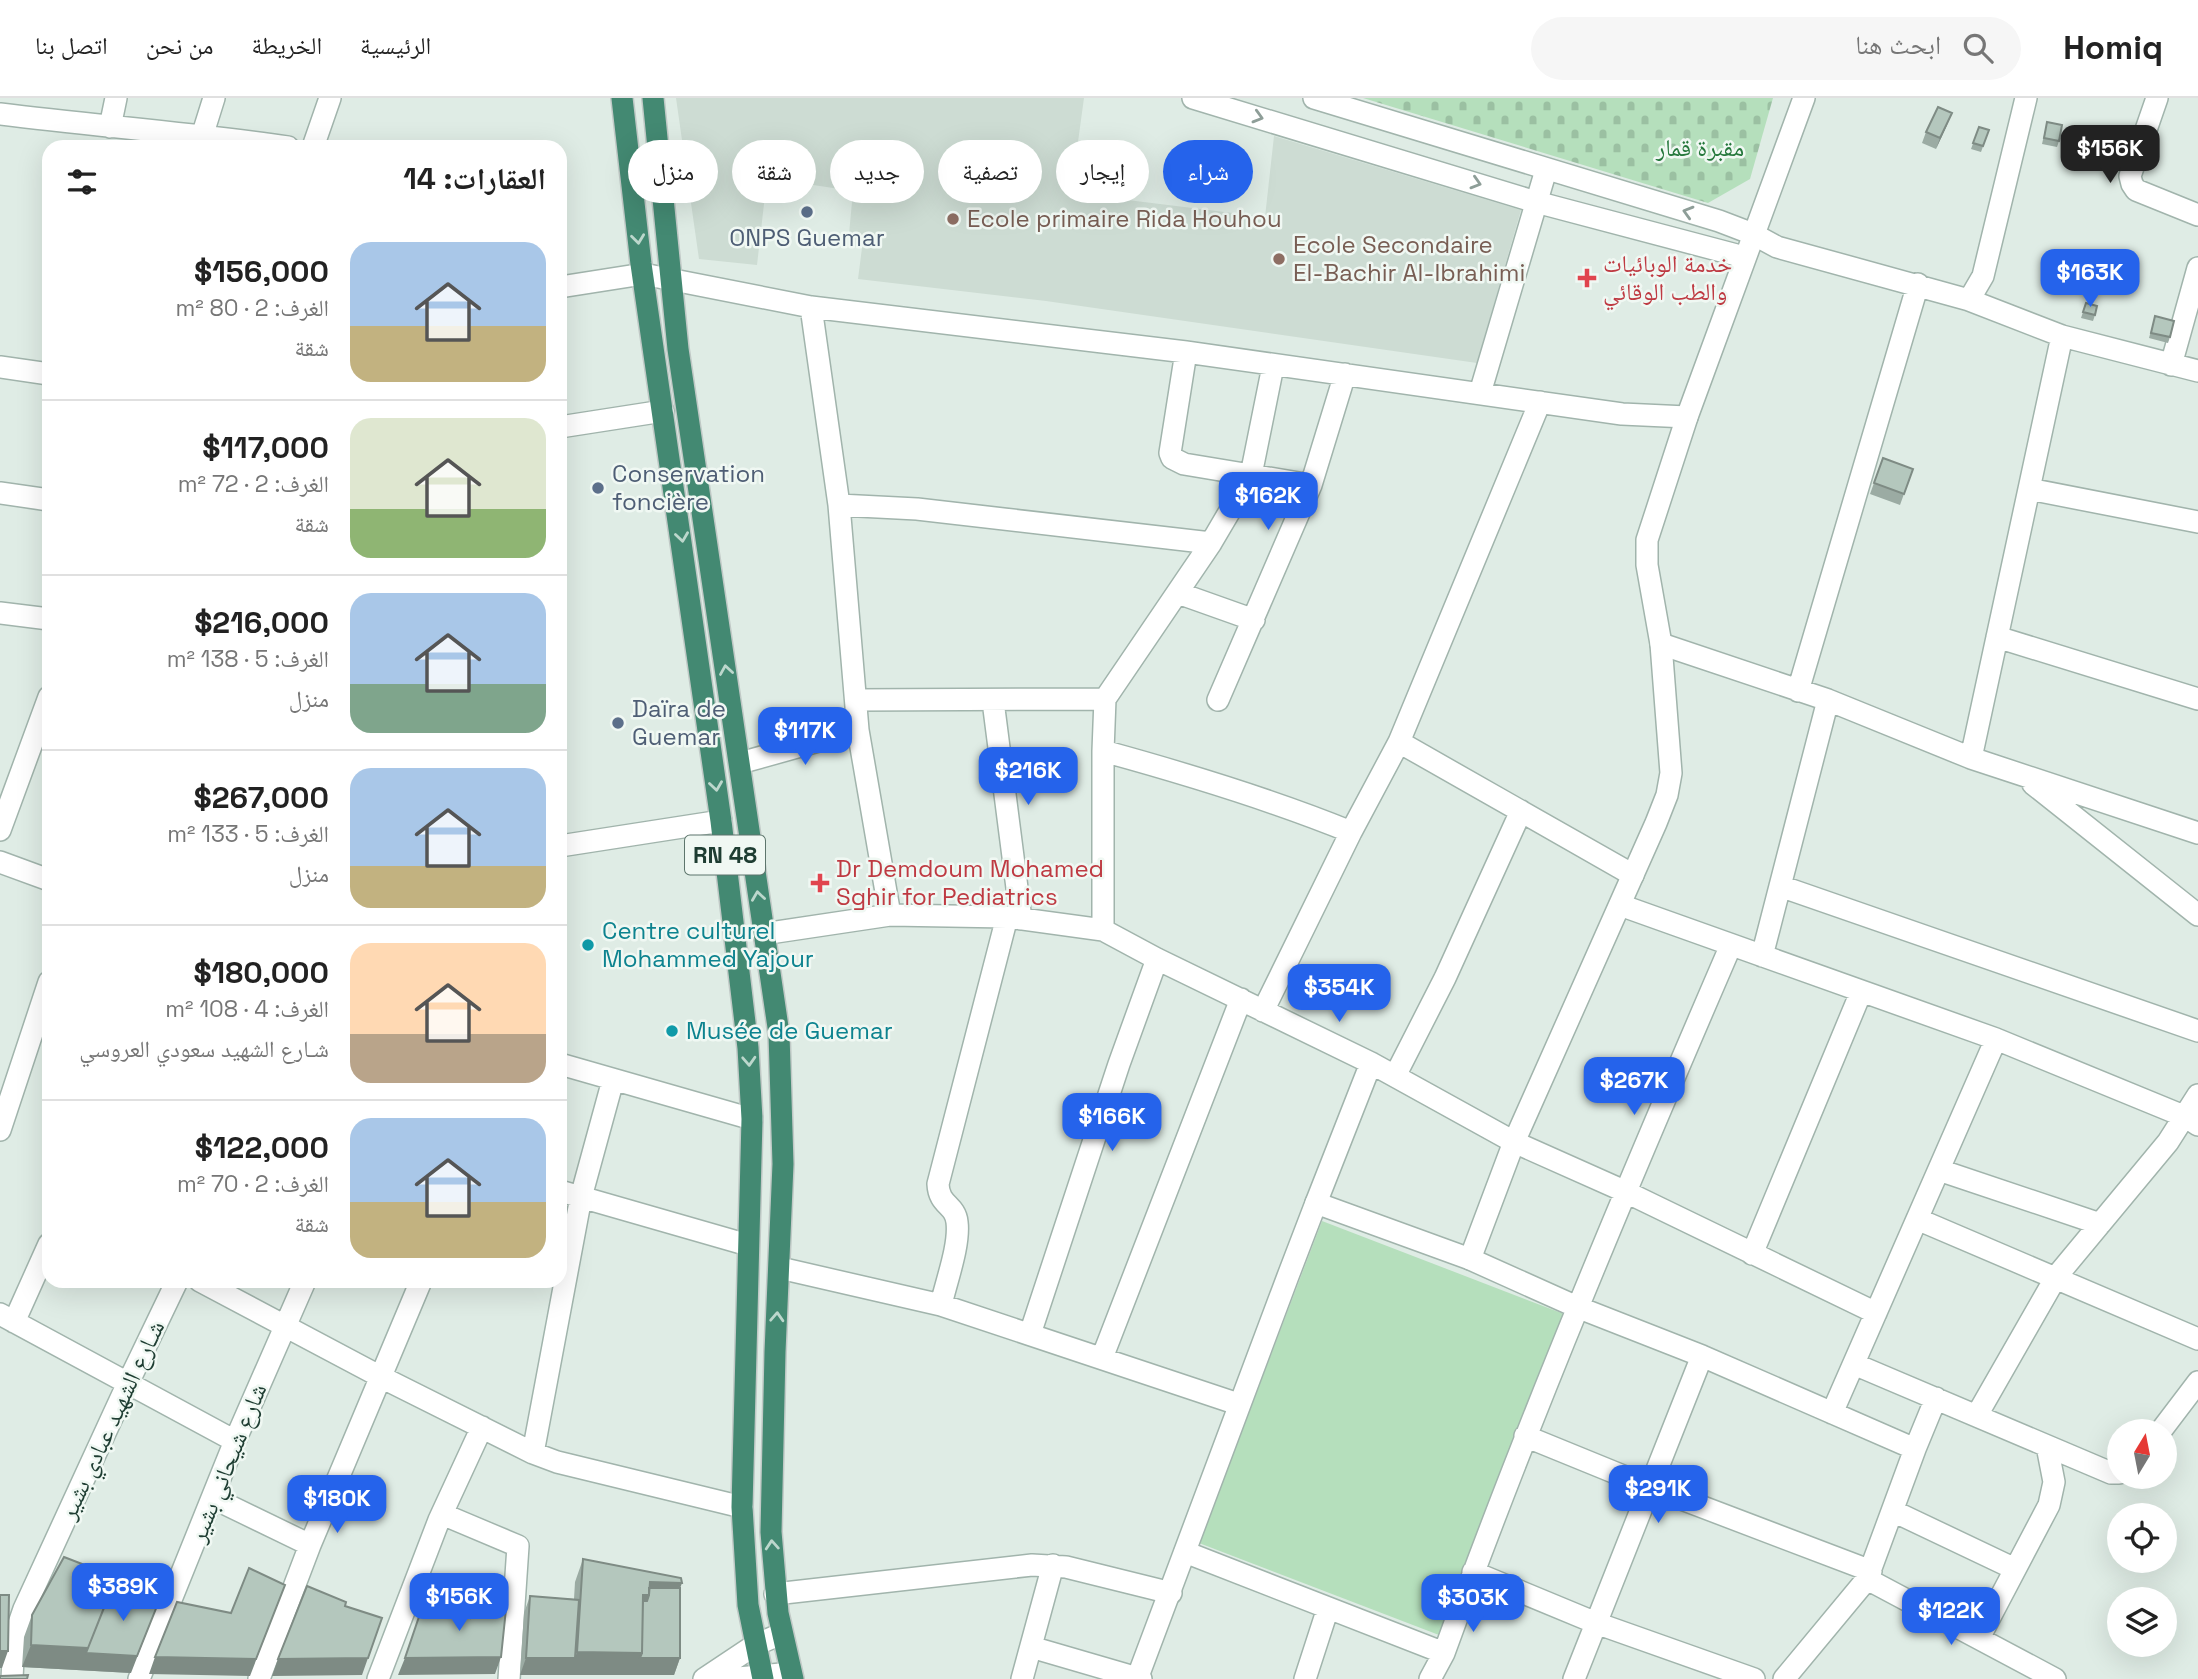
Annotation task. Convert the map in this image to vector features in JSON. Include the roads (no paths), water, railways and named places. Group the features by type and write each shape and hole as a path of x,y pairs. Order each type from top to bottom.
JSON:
{"highway":[{"name":"RN 48","path":"622,98 643,274 721,821 748,1048 752,1119 742,1507 745,1579 763,1677"},
{"name":"RN 48","path":"653,98 670,278 779,1034 783,1138 772,1518 775,1594 781,1634 792,1676"},
{"path":"706,717 733,716"}],"street":[{"path":"0,105 1,98"},
{"path":"110,127 116,98"},
{"path":"200,140 214,98"},
{"path":"315,140 330,98"},
{"path":"1193,98 1535,202 1745,257 1777,247"},
{"path":"1314,98 1719,221 1777,247 1969,300 2062,336 2198,371"},
{"path":"1470,1259 1514,1142 1667,795 1671,773 1661,644 1647,565 1647,540 1687,417 1804,98"},
{"path":"1969,300 1983,276 2026,98"},
{"path":"2157,98 2130,176 2132,184 2136,190 2198,215"},
{"path":"0,114 194,140"},
{"path":"1370,150 1381,120"},
{"path":"1480,393 1546,170"},
{"path":"2171,365 2198,268"},
{"path":"567,285 643,274 811,307 1186,352 1622,414 1687,417"},
{"path":"1798,691 1918,284"},
{"path":"811,307 839,505 858,730 890,915"},
{"path":"1971,758 2062,336"},
{"path":"1186,352 1171,458 1184,464 1311,485"},
{"path":"1103,930 1105,699 1211,543 1251,475 1273,366"},
{"path":"0,368 42,373"},
{"path":"1218,700 1311,485 1345,374"},
{"path":"1263,1011 1399,741 1540,402"},
{"path":"567,426 663,411"},
{"path":"2029,489 2198,522"},
{"path":"0,493 42,499"},
{"path":"839,505 917,509 1211,543"},
{"path":"1178,593 1254,620"},
{"path":"1,615 42,618"},
{"path":"1997,637 2198,699"},
{"path":"1661,644 1828,700 1971,758 2198,833"},
{"path":"856,701 1105,699"},
{"path":"1762,956 1828,700"},
{"path":"941,1305 957,1237 957,1222 954,1211 939,1195 938,1184 1014,918 993,701"},
{"path":"0,830 42,715"},
{"path":"740,763 858,730"},
{"path":"1399,741 1633,875"},
{"path":"1103,751 1294,809 1352,832"},
{"path":"2020,774 2198,915"},
{"path":"1395,1076 1445,978 1521,811"},
{"path":"567,845 721,821"},
{"path":"0,863 42,878"},
{"path":"1780,886 2198,1031"},
{"path":"1620,905 1996,1040 2192,1121"},
{"path":"763,934 890,915 1014,918 1103,930 1371,1063 1514,1142 1624,1191 1876,1313"},
{"path":"1434,1678 1525,1436 1624,1191 1731,945"},
{"path":"1030,1334 1119,1064 1157,959"},
{"path":"1752,1254 1861,992"},
{"path":"1102,1358 1241,999"},
{"path":"0,1128 42,1003"},
{"path":"1832,1413 1996,1040"},
{"path":"1031,1647 1139,1679 1238,1404 1371,1063"},
{"path":"567,1067 752,1119"},
{"path":"567,1271 581,1197 613,1080"},
{"path":"1977,1415 2056,1278 2168,1142 2192,1121 2198,1094"},
{"path":"1939,1170 2100,1224"},
{"path":"567,1193 748,1245"},
{"path":"1316,1203 1470,1259 1577,1307 1702,1356 1915,1450"},
{"path":"1917,1219 2198,1339"},
{"path":"42,1256 7,1318 235,1441"},
{"path":"780,1268 941,1305 1238,1404"},
{"name":"شـارع الشهيد عبادي بشير","path":"12,1679 14,1638 24,1609 174,1288"},
{"path":"213,1288 381,1377 557,1462 742,1507"},
{"name":"شارع شيحاني بشير","path":"139,1679 235,1441 302,1288"},
{"path":"259,1679 310,1545 418,1288"},
{"path":"533,1452 564,1288"},
{"path":"1574,1679 1702,1356"},
{"path":"1854,1364 2107,1471"},
{"path":"2170,1419 2198,1382"},
{"path":"1784,1679 1869,1575 1936,1398"},
{"path":"378,1679 442,1514 482,1427"},
{"path":"1525,1436 1869,1575 2055,1679"},
{"path":"1979,1638 2049,1505 2054,1482 2047,1446"},
{"path":"213,1498 310,1545"},
{"path":"1893,1511 2015,1569"},
{"path":"442,1514 518,1546 509,1679"},
{"path":"1185,1552 1444,1653"},
{"path":"775,1594 1031,1565 1054,1565 1171,1593"},
{"path":"1022,1679 1054,1565"},
{"path":"1473,1572 1596,1623 1754,1679"},
{"path":"1305,1679 1328,1608"},
{"path":"704,1679 755,1645 781,1634"},
{"path":"728,1679 792,1676"}],"place":[{"name":"ONPS Guemar","path":"807,212"},
{"name":"Ecole primaire Rida Houhou","path":"953,219"},
{"name":"Ecole Secondaire El-Bachir Al-Ibrahimi","path":"1279,259"},
{"name":"خدمة الوبائيات والطب الوقائي","path":"1587,278"},
{"name":"Conservation foncière","path":"598,488"},
{"name":"Daïra de Guemar","path":"618,723"},
{"name":"Dr Demdoum Mohamed Sghir for Pediatrics","path":"820,883"},
{"name":"Centre culturel Mohammed Yajour","path":"588,945"},
{"name":"Musée de Guemar","path":"672,1031"}],"park label":[{"name":"مقبرة قمار","path":"1700,148"}]}
